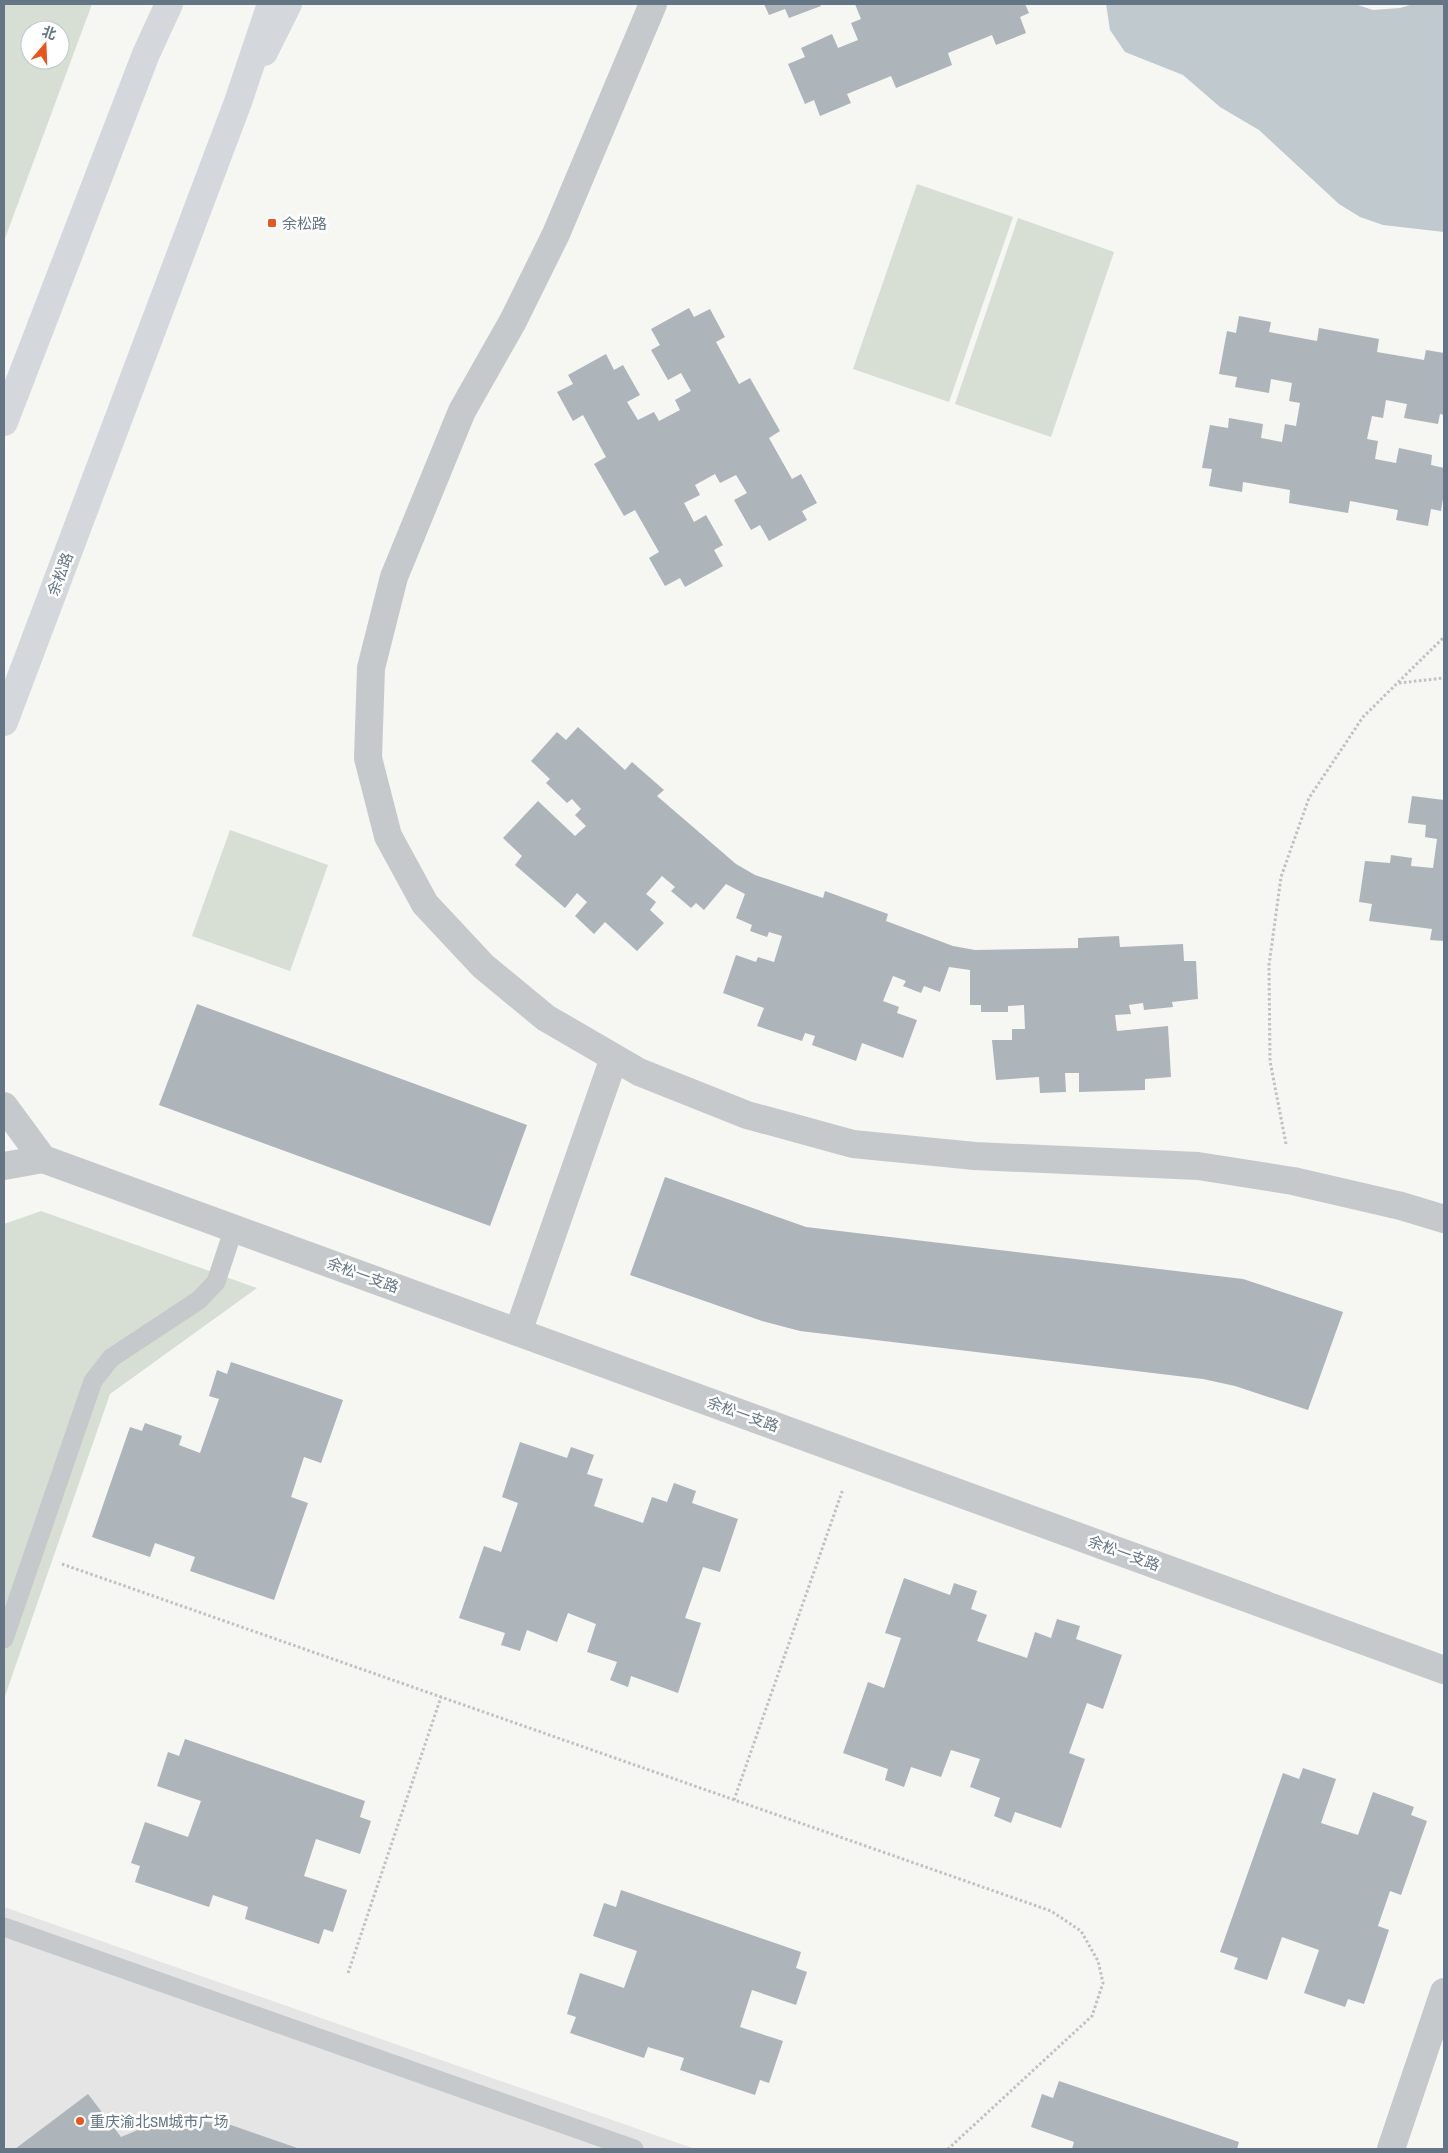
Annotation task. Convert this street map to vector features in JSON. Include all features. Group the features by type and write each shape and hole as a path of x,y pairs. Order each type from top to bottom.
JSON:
{"main road":[{"path":"4,422 146,54 162,4"},
{"path":"146,54 169,4"},
{"name":"余松路","path":"4,722 238,102 272,4"},
{"path":"238,102 288,4"}],"street":[{"path":"653,4 556,234 513,321 462,410 394,577 371,668 368,758 388,836 425,904 483,966 546,1018 639,1072 747,1115 853,1144 975,1156 1198,1166 1294,1181 1401,1206 1444,1219"},
{"path":"518,1332 614,1058"},
{"path":"4,1106 42,1159 4,1166"},
{"name":"余松一支路","path":"42,1159 855,1455 1443,1672"},
{"path":"1391,2149 1444,1992"}],"lane":[{"path":"4,1639 93,1381 111,1358 199,1300 216,1282 234,1228"},
{"path":"4,1927 634,2149"}],"path":[{"path":"1294,1181 1270,1061 1269,965 1281,877 1308,798 1364,717 1444,637"},
{"path":"1398,683 1444,678"},
{"path":"734,1800 855,1455"},
{"path":"33,1554 1051,1911 1081,1931 1098,1961 1103,1982 1092,2016 948,2149"},
{"path":"348,1973 442,1697"}],"shaded area":[{"path":"4,4 92,4 70,63 70,20 20,20 20,70 67,70 4,241"},
{"path":"1106,4 1355,4 1373,10 1400,8 1413,4 1444,4 1444,232 1383,225 1360,217 1339,204 1259,130 1220,107 1183,75 1125,52 1110,30"},
{"path":"917,184 1013,217 949,402 853,369"},
{"path":"1018,218 1114,252 1051,437 955,404"},
{"path":"230,830 328,865 290,971 192,936"},
{"path":"41,1211 257,1288 110,1394 4,1699 4,1224"},
{"name":"重庆渝北SM城市广场","path":"4,1907 695,2149 4,2149"}],"building":[{"path":"764,4 820,4 821,6 789,18 785,9 769,15"},
{"path":"855,4 1025,4 1029,13 1020,17 1026,33 996,45 992,35 948,53 952,65 896,88 891,76 847,94 851,103 820,116 814,100 805,104 788,64 805,57 801,48 832,34 838,48 858,40 851,23 861,19"},
{"path":"689,308 694,317 710,309 725,337 716,342 739,384 750,378 780,431 769,438 792,479 801,474 817,503 802,511 807,520 769,541 760,525 751,530 734,500 747,493 736,475 720,483 715,474 695,485 700,495 684,503 694,522 706,515 723,545 714,550 723,566 685,587 680,578 665,586 649,558 659,552 635,510 624,516 594,464 606,457 583,415 573,421 557,392 573,384 568,375 606,354 614,370 623,365 640,395 627,402 638,420 654,412 659,421 680,410 675,400 691,391 681,373 668,380 651,350 660,345 651,329"},
{"path":"1239,316 1271,322 1269,332 1317,341 1319,328 1379,339 1377,352 1424,360 1426,350 1444,353 1444,415 1440,414 1438,424 1404,418 1407,404 1386,400 1383,418 1372,416 1367,439 1378,441 1375,459 1396,463 1399,448 1432,455 1431,465 1444,468 1444,492 1441,511 1431,509 1428,526 1396,520 1398,510 1350,501 1348,513 1289,503 1290,490 1243,482 1242,492 1209,486 1212,469 1202,468 1210,425 1228,428 1229,418 1263,424 1261,438 1282,442 1285,424 1296,426 1300,403 1289,401 1292,383 1271,379 1269,393 1235,387 1237,377 1219,374 1227,331 1236,333"},
{"path":"578,727 625,770 632,762 664,790 657,796 736,864 755,875 823,898 825,891 888,914 886,921 953,946 975,950 1078,948 1078,938 1119,936 1120,947 1183,944 1184,961 1196,961 1198,999 1172,1002 1173,1007 1144,1010 1143,1003 1129,1005 1131,1014 1115,1015 1117,1031 1168,1026 1171,1077 1145,1079 1145,1090 1079,1092 1079,1073 1065,1073 1066,1092 1040,1093 1039,1077 996,1080 992,1040 1012,1040 1012,1029 1025,1029 1024,1005 1008,1006 1008,1012 981,1012 981,1005 970,1005 970,970 949,967 940,992 924,986 921,993 903,986 906,981 893,976 883,1001 899,1007 897,1013 917,1020 903,1058 862,1043 856,1061 812,1045 815,1036 805,1033 802,1041 757,1026 764,1008 723,993 736,955 756,962 758,957 774,962 782,936 769,932 767,937 750,931 752,925 736,918 745,894 726,884 704,910 696,903 691,908 671,891 675,887 662,876 646,894 656,902 650,910 664,923 637,951 605,922 594,934 575,916 587,902 577,893 565,908 515,865 522,856 503,838 538,801 575,836 586,826 575,815 581,809 572,799 567,803 546,783 550,779 531,761 557,732 566,740"},
{"path":"1412,796 1444,800 1444,941 1430,940 1432,929 1369,921 1372,904 1359,902 1365,861 1390,863 1391,855 1412,858 1411,866 1433,868 1437,839 1425,837 1426,825 1408,823"},
{"path":"197,1004 527,1125 490,1226 159,1105"},
{"path":"665,1177 806,1227 1243,1279 1343,1312 1308,1410 1235,1386 1203,1379 800,1331 762,1321 630,1275"},
{"path":"231,1362 343,1400 321,1463 304,1457 291,1497 308,1503 274,1600 190,1571 195,1557 155,1543 150,1557 92,1537 130,1427 142,1431 145,1423 182,1436 179,1445 200,1453 219,1399 209,1396 217,1370 227,1374"},
{"path":"520,1442 567,1458 571,1447 594,1455 587,1474 603,1479 594,1506 643,1523 652,1497 667,1502 674,1483 696,1491 692,1503 738,1519 720,1572 703,1567 685,1618 701,1623 678,1693 631,1676 628,1687 610,1680 617,1662 587,1652 596,1624 568,1613 557,1642 527,1630 520,1651 501,1645 505,1633 459,1618 484,1546 501,1552 518,1503 502,1497"},
{"path":"904,1578 950,1595 954,1583 977,1591 971,1609 987,1615 977,1641 1027,1658 1035,1632 1051,1638 1057,1619 1080,1626 1076,1639 1122,1655 1103,1709 1087,1703 1069,1753 1085,1759 1061,1828 1015,1812 1011,1823 994,1816 1000,1798 970,1787 980,1759 951,1750 941,1777 911,1767 904,1787 885,1780 888,1769 843,1753 868,1682 884,1688 901,1638 885,1633"},
{"path":"185,1739 365,1801 360,1817 371,1821 360,1854 316,1839 304,1876 347,1890 333,1932 324,1929 319,1944 245,1919 248,1907 213,1895 209,1907 135,1882 140,1866 131,1863 145,1822 188,1837 201,1801 157,1786 168,1752 179,1756"},
{"path":"1303,1768 1336,1779 1321,1823 1358,1835 1373,1792 1414,1807 1411,1815 1427,1821 1401,1895 1390,1891 1378,1926 1389,1930 1364,2004 1348,1999 1345,2007 1304,1993 1319,1950 1282,1937 1267,1980 1234,1969 1238,1958 1220,1952 1283,1773 1299,1779"},
{"path":"621,1890 801,1952 796,1968 807,1972 796,2005 752,1990 740,2027 783,2041 769,2083 760,2080 755,2095 680,2070 684,2058 648,2047 644,2058 570,2033 576,2017 567,2014 580,1973 624,1988 637,1951 593,1936 604,1903 616,1907"},
{"path":"1059,2081 1239,2142 1237,2149 1072,2149 1074,2142 1031,2127 1042,2094 1053,2098"},
{"name":"重庆渝北SM城市广场","path":"88,2094 121,2137 157,2122 190,2120 231,2125 300,2149 15,2149"}],"place":[{"name":"余松路","path":"272,223"},
{"name":"重庆渝北SM城市广场","path":"80,2121"}]}
